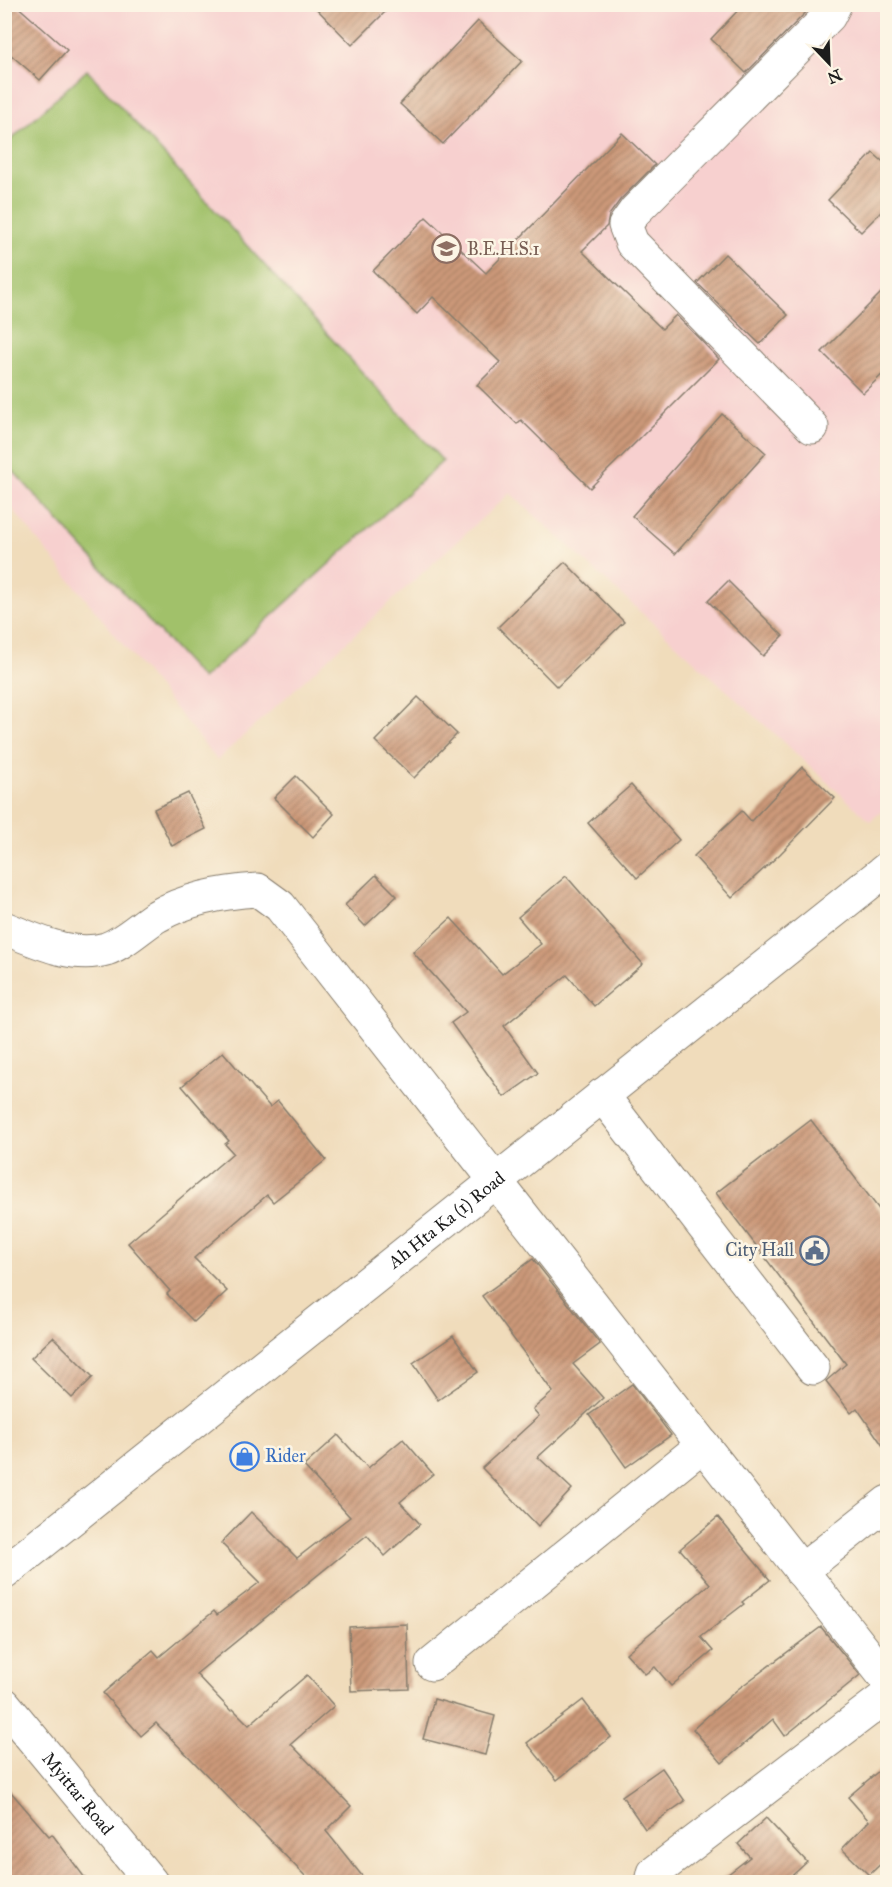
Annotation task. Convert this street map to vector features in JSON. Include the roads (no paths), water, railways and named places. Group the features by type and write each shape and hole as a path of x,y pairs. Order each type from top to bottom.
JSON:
{"street":[{"path":"812,427 632,243 625,225 635,211 829,16 835,4"},
{"name":"Ah Hta Ka (1) Road","path":"4,1573 888,868"},
{"path":"4,928 54,948 93,951 108,948 159,915 197,899 226,892 258,890 280,906 888,1681"},
{"path":"602,1095 813,1368"},
{"path":"432,1664 703,1445"},
{"path":"801,1571 888,1502"},
{"path":"652,1882 654,1873 888,1695"},
{"name":"Myittar Road","path":"4,1704 151,1882"}],"place":[{"name":"B.E.H.S.1","path":"446,249"},
{"name":"City Hall","path":"815,1250"},
{"name":"Rider","path":"244,1456"}]}
